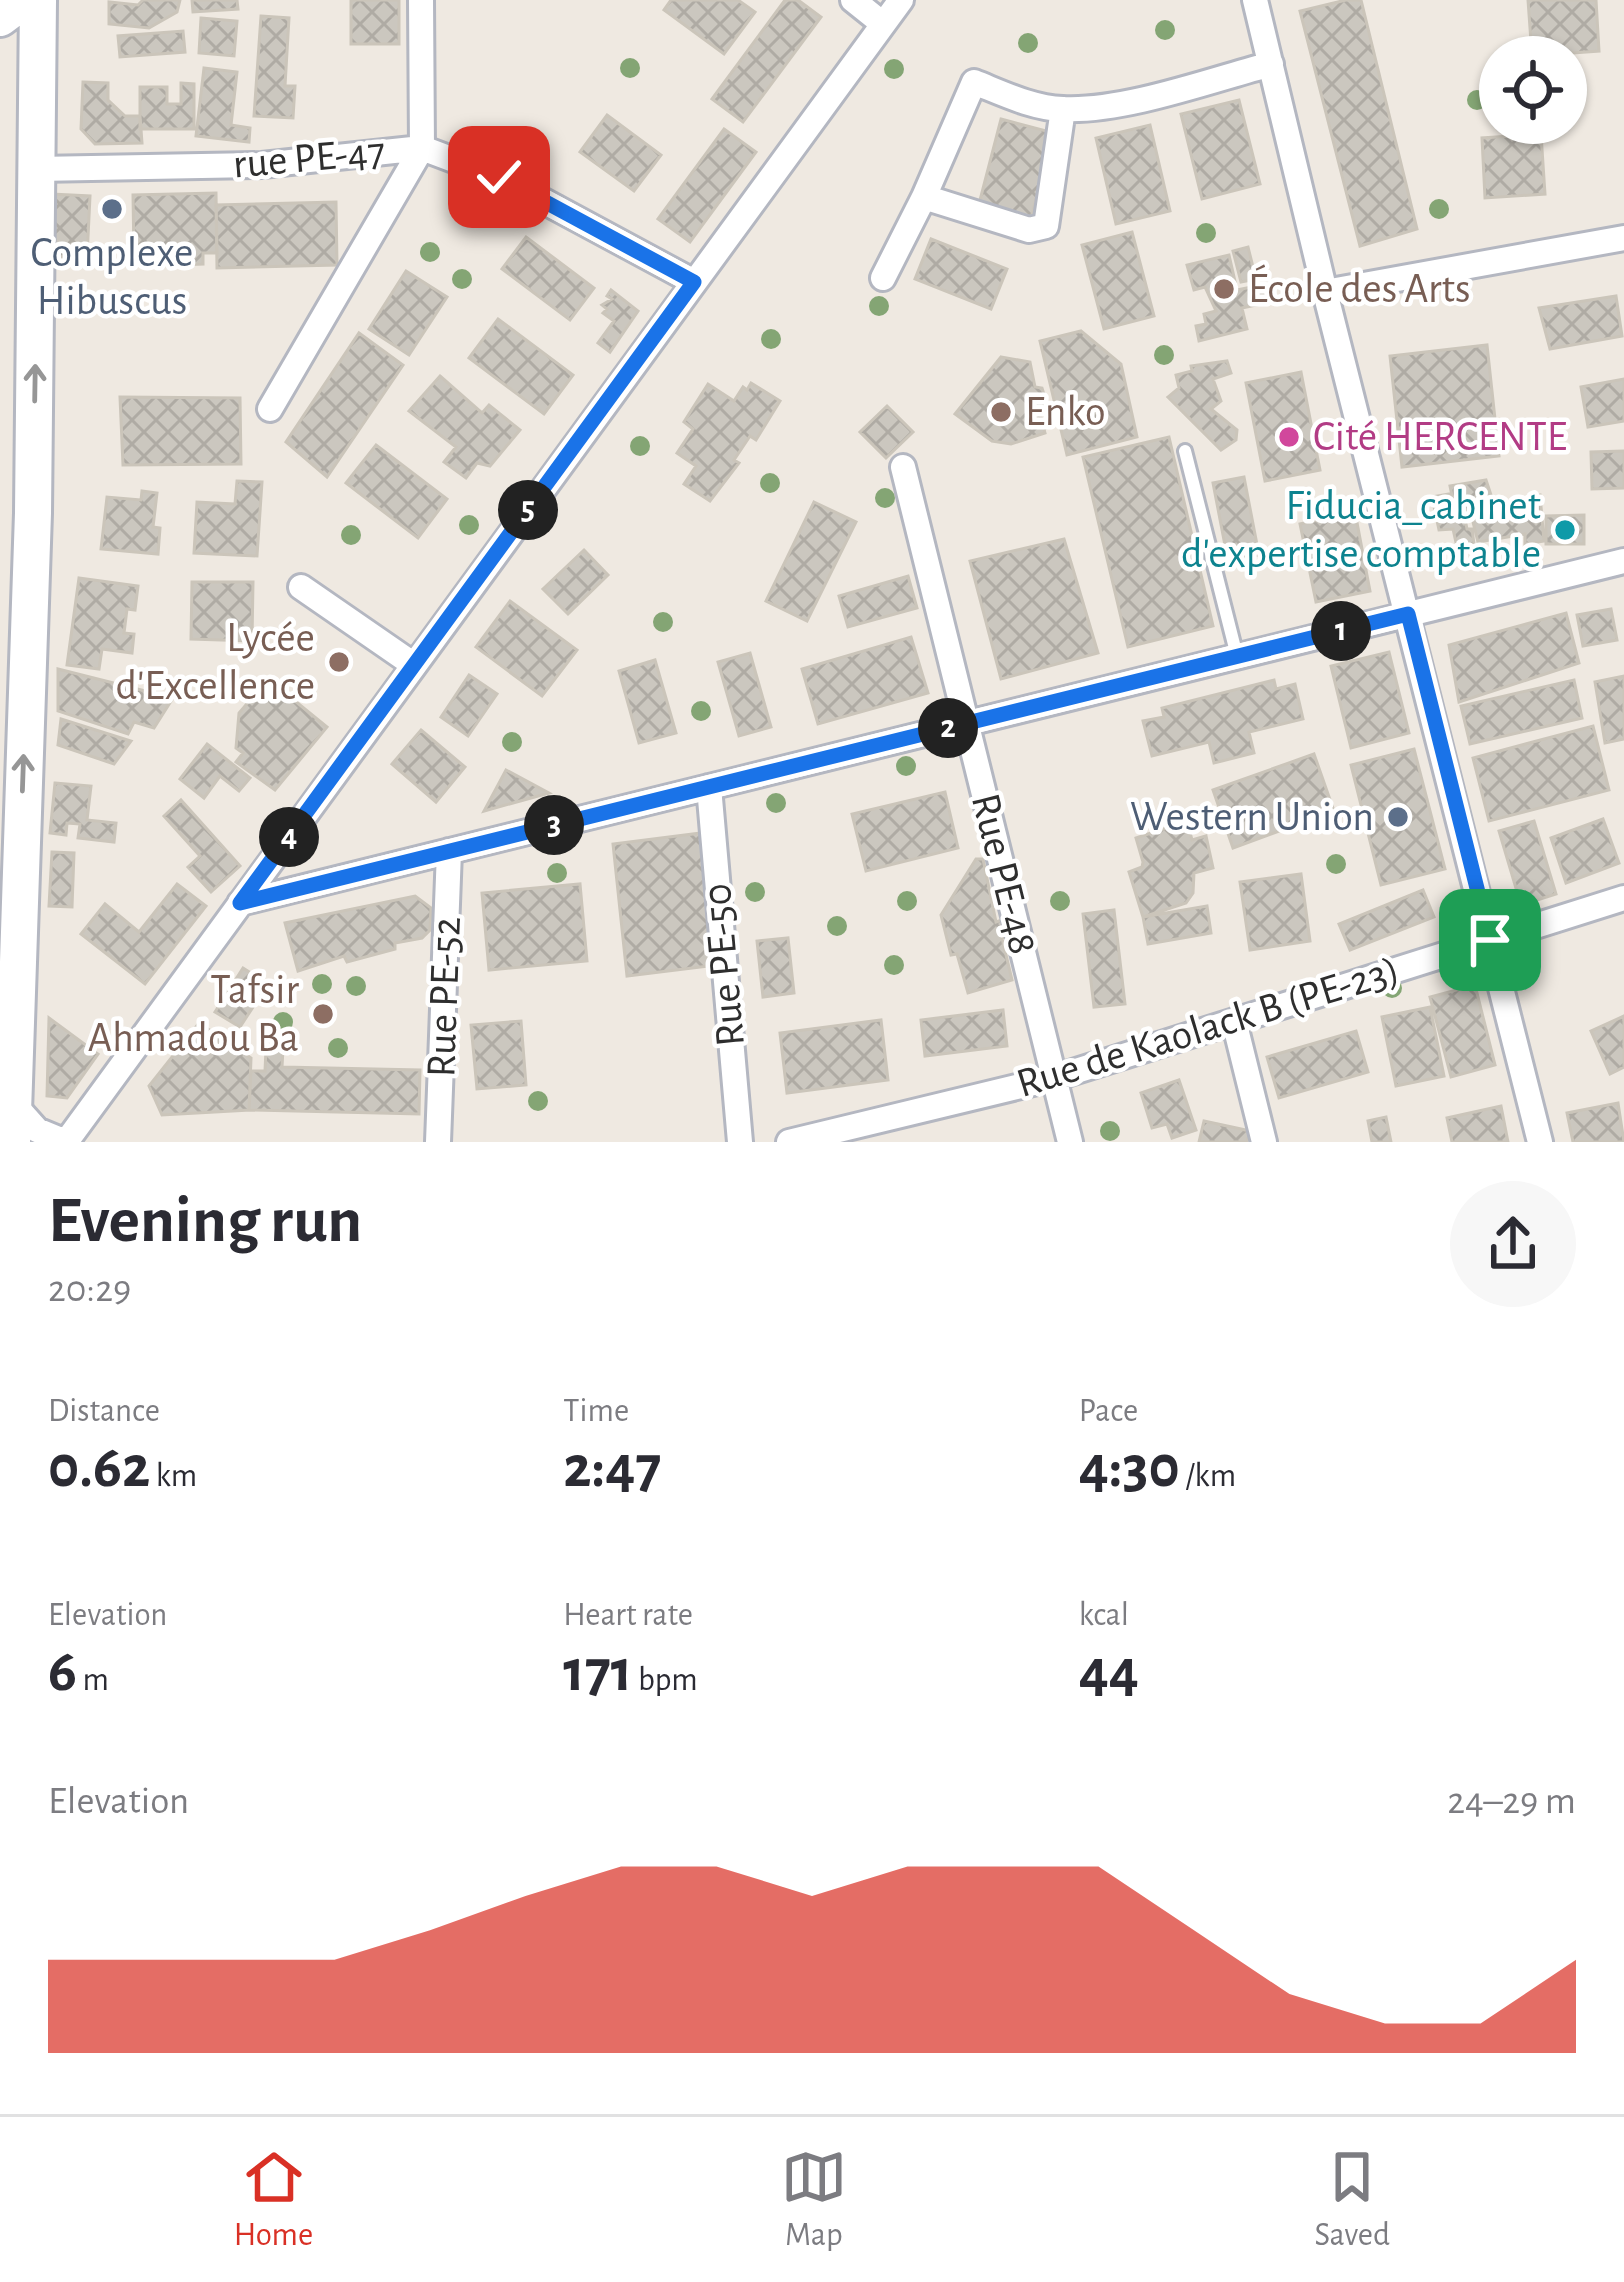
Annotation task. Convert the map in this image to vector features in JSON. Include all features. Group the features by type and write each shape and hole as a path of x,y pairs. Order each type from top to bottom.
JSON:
{"main road":[{"path":"0,18 24,0"},
{"path":"12,1142 33,513 38,0"}],"street":[{"path":"270,409 422,148 421,0"},
{"path":"854,0 883,24"},
{"path":"12,1102 38,1130 66,1142 901,0"},
{"path":"1255,0 1540,1142"},
{"path":"883,278 974,82 1023,101 1063,109 1133,100 1271,64"},
{"path":"924,196 1029,230 1046,226 1063,109"},
{"name":"rue PE-47","path":"37,170 262,165 422,148 499,177 694,282"},
{"path":"1325,292 1624,238"},
{"name":"Rue PE-48","path":"903,466 1070,1142"},
{"path":"240,903 1624,561"},
{"path":"301,587 414,665"},
{"name":"Rue PE-50","path":"709,788 740,1142"},
{"name":"Rue PE-52","path":"438,1142 449,851"},
{"name":"Rue de Kaolack B (PE-23)","path":"789,1142 1054,1078 1624,898"},
{"path":"1234,1021 1264,1142"}],"lane":[{"path":"1185,451 1237,656"}],"building":[{"path":"143,0 180,0 177,12 149,28 109,24 109,2 138,5"},
{"path":"192,0 237,0 238,9 193,12"},
{"path":"351,0 399,0 399,44 351,44"},
{"path":"671,0 738,0 755,12 724,54 664,10"},
{"path":"785,0 798,0 821,17 743,122 712,99"},
{"path":"1361,0 1417,229 1360,246 1300,11"},
{"path":"1528,0 1596,0 1599,51 1587,52 1587,36 1531,36"},
{"path":"261,16 289,18 285,86 295,86 293,118 254,116"},
{"path":"201,18 237,21 234,56 199,53"},
{"path":"183,31 185,52 120,57 118,36"},
{"path":"204,68 237,72 231,125 250,128 249,142 196,136"},
{"path":"83,82 108,83 108,100 125,116 140,116 142,143 95,144 81,129"},
{"path":"181,83 194,84 194,129 140,129 140,87 167,87 167,104 181,104"},
{"path":"1239,100 1260,184 1202,199 1181,114"},
{"path":"607,115 661,155 634,191 580,152"},
{"path":"1001,119 1054,133 1031,218 979,204"},
{"path":"1150,125 1170,211 1116,224 1096,138"},
{"path":"724,129 756,152 690,242 658,219"},
{"path":"1482,144 1542,144 1545,194 1485,198"},
{"path":"216,193 217,253 203,253 203,264 178,265 178,255 157,256 157,264 143,264 143,256 134,256 133,195"},
{"path":"51,194 90,196 87,258 48,256"},
{"path":"336,202 337,265 217,268 216,205"},
{"path":"1132,232 1154,316 1104,329 1082,245"},
{"path":"526,237 594,288 570,320 502,269"},
{"path":"931,239 1007,269 991,309 915,279"},
{"path":"1248,247 1256,279 1241,282 1233,251"},
{"path":"1229,255 1237,290 1261,285 1265,303 1242,308 1247,329 1199,341 1196,326 1206,324 1204,314 1216,311 1205,287 1194,290 1187,265"},
{"path":"406,271 447,297 409,355 369,329"},
{"path":"611,290 638,311 610,352 598,343 614,321 603,313 607,309 602,305 612,299 607,296"},
{"path":"1616,296 1622,336 1550,349 1539,308"},
{"path":"498,319 573,375 544,414 469,358"},
{"path":"1081,331 1121,364 1137,437 1067,455 1040,341"},
{"path":"359,333 403,365 327,477 286,442"},
{"path":"1487,345 1499,456 1402,467 1390,356"},
{"path":"1001,357 1030,362 1035,387 1042,388 1049,410 1040,413 1045,433 1011,444 992,441 955,414"},
{"path":"1227,361 1231,373 1213,379 1221,401 1211,409 1237,430 1236,440 1221,450 1168,397 1179,388 1176,375 1192,371 1191,366"},
{"path":"1301,372 1320,470 1265,481 1246,383"},
{"path":"440,376 482,413 489,405 520,430 490,466 477,463 466,478 444,462 456,447 409,411"},
{"path":"1624,379 1624,421 1588,427 1581,387"},
{"path":"751,383 780,401 756,440 750,436 734,460 739,463 710,501 684,484 696,466 677,453 693,429 684,422 708,384 734,401"},
{"path":"120,397 240,398 241,464 123,465"},
{"path":"887,406 913,432 886,458 860,432"},
{"path":"1169,437 1213,626 1128,647 1083,457"},
{"path":"376,445 447,499 418,538 346,483"},
{"path":"1624,451 1624,488 1592,489 1591,452"},
{"path":"1244,477 1259,555 1228,561 1213,483"},
{"path":"1486,480 1494,504 1540,495 1544,541 1525,544 1525,534 1478,542 1470,510 1455,510 1450,486"},
{"path":"237,481 262,482 257,556 194,553 197,502 235,504"},
{"path":"142,491 157,493 153,527 160,528 158,554 101,549 107,497 141,500"},
{"path":"1449,494 1454,515 1464,514 1467,529 1472,529 1474,544 1457,547 1453,529 1439,530 1432,497"},
{"path":"814,502 856,522 807,621 766,601"},
{"path":"1355,512 1370,591 1316,602 1300,524"},
{"name":"Fiducia_cabinet d'expertise comptable","path":"1584,515 1584,544 1546,544 1546,516"},
{"path":"1064,539 1098,653 1001,679 970,561"},
{"path":"584,550 608,575 568,614 543,589"},
{"path":"908,576 917,608 848,627 839,596"},
{"path":"79,578 138,586 135,610 127,609 124,633 134,634 132,653 102,649 99,669 67,665"},
{"path":"192,582 253,582 252,641 191,639"},
{"path":"510,601 577,650 542,696 476,647"},
{"path":"1611,609 1617,640 1583,646 1577,615"},
{"path":"1566,613 1579,663 1459,702 1449,645"},
{"path":"911,637 928,693 818,724 802,669"},
{"path":"1389,652 1409,733 1351,748 1331,666"},
{"path":"750,653 771,727 739,736 718,662"},
{"path":"655,660 676,733 639,743 619,671"},
{"path":"58,669 173,698 154,728 134,722 128,734 58,711"},
{"path":"469,675 497,694 468,736 441,717"},
{"path":"1624,676 1624,739 1605,743 1595,682"},
{"path":"268,679 327,727 275,790 236,762 243,753 236,748 239,713"},
{"path":"1274,680 1276,689 1295,684 1303,719 1249,732 1254,753 1214,763 1209,742 1152,756 1143,721 1164,717 1162,708"},
{"path":"1574,680 1582,718 1470,744 1461,706"},
{"path":"61,719 131,741 114,764 58,745"},
{"path":"1593,726 1609,790 1489,821 1473,758"},
{"path":"421,730 465,767 436,802 392,764"},
{"path":"207,744 250,778 239,791 220,776 204,798 180,779"},
{"name":"Western Union","path":"1414,749 1445,869 1381,885 1351,765"},
{"path":"1314,754 1334,811 1233,848 1213,790"},
{"path":"506,770 549,793 484,811"},
{"path":"55,783 91,786 87,820 116,823 114,842 78,838 80,824 67,823 66,835 50,833"},
{"path":"945,792 958,848 866,871 852,814"},
{"path":"181,800 240,866 211,892 188,867 200,856 164,816"},
{"path":"1603,819 1619,863 1566,883 1551,838"},
{"path":"1187,821 1192,840 1206,836 1213,868 1194,873 1193,893 1186,903 1143,917 1129,872 1142,867 1136,838"},
{"name":"Western Union","path":"1534,821 1556,894 1521,905 1499,831"},
{"path":"701,833 717,965 627,976 613,844"},
{"path":"52,852 74,853 72,907 49,906"},
{"path":"976,859 983,859 996,922 1002,920 1012,980 968,993 957,954 951,955 941,915"},
{"path":"1301,874 1310,941 1250,950 1240,882"},
{"path":"177,884 206,906 145,984 81,934 105,904 139,932"},
{"path":"580,884 587,961 489,970 482,893"},
{"path":"1423,890 1434,917 1350,950 1339,924"},
{"path":"415,896 431,908 430,930 422,938 347,962 344,956 298,971 285,923"},
{"path":"1207,906 1211,933 1148,944 1143,917"},
{"path":"1114,910 1125,1004 1094,1007 1083,914"},
{"path":"788,938 794,993 763,997 757,941"},
{"path":"243,968 268,984 240,1027 215,1012"},
{"path":"1475,985 1495,1065 1451,1077 1430,997"},
{"path":"1430,1007 1444,1076 1396,1086 1382,1017"},
{"path":"1003,1010 1007,1046 925,1056 921,1020"},
{"path":"1624,1016 1624,1067 1610,1074 1591,1031"},
{"path":"49,1018 98,1054 67,1098 47,1096"},
{"path":"881,1020 888,1080 787,1093 780,1033"},
{"path":"521,1021 526,1085 477,1089 471,1025"},
{"path":"199,1023 251,1058 249,1110 162,1115 149,1086"},
{"path":"1356,1031 1368,1072 1279,1098 1267,1057"},
{"path":"266,1049 283,1049 282,1067 420,1070 419,1114 249,1110 251,1071 265,1071"},
{"path":"1179,1080 1196,1130 1172,1138 1167,1124 1152,1128 1141,1093"},
{"path":"1618,1103 1624,1142 1573,1142 1567,1113"},
{"path":"1501,1106 1508,1142 1452,1142 1447,1118"},
{"path":"1386,1117 1391,1142 1372,1142 1368,1121"},
{"path":"1204,1121 1250,1131 1247,1142 1199,1142"}],"place":[{"name":"Complexe Hibuscus","path":"112,209"},
{"name":"École des Arts","path":"1224,289"},
{"name":"Enko","path":"1001,412"},
{"name":"Cité HERCENTE","path":"1289,437"},
{"name":"Fiducia_cabinet d'expertise comptable","path":"1565,530"},
{"name":"Lycée d'Excellence","path":"339,662"},
{"name":"Western Union","path":"1398,817"},
{"name":"Tafsir Ahmadou Ba","path":"323,1014"}],"route":[{"path":"499,177 694,282 240,903 1408,614 1490,940"}]}
